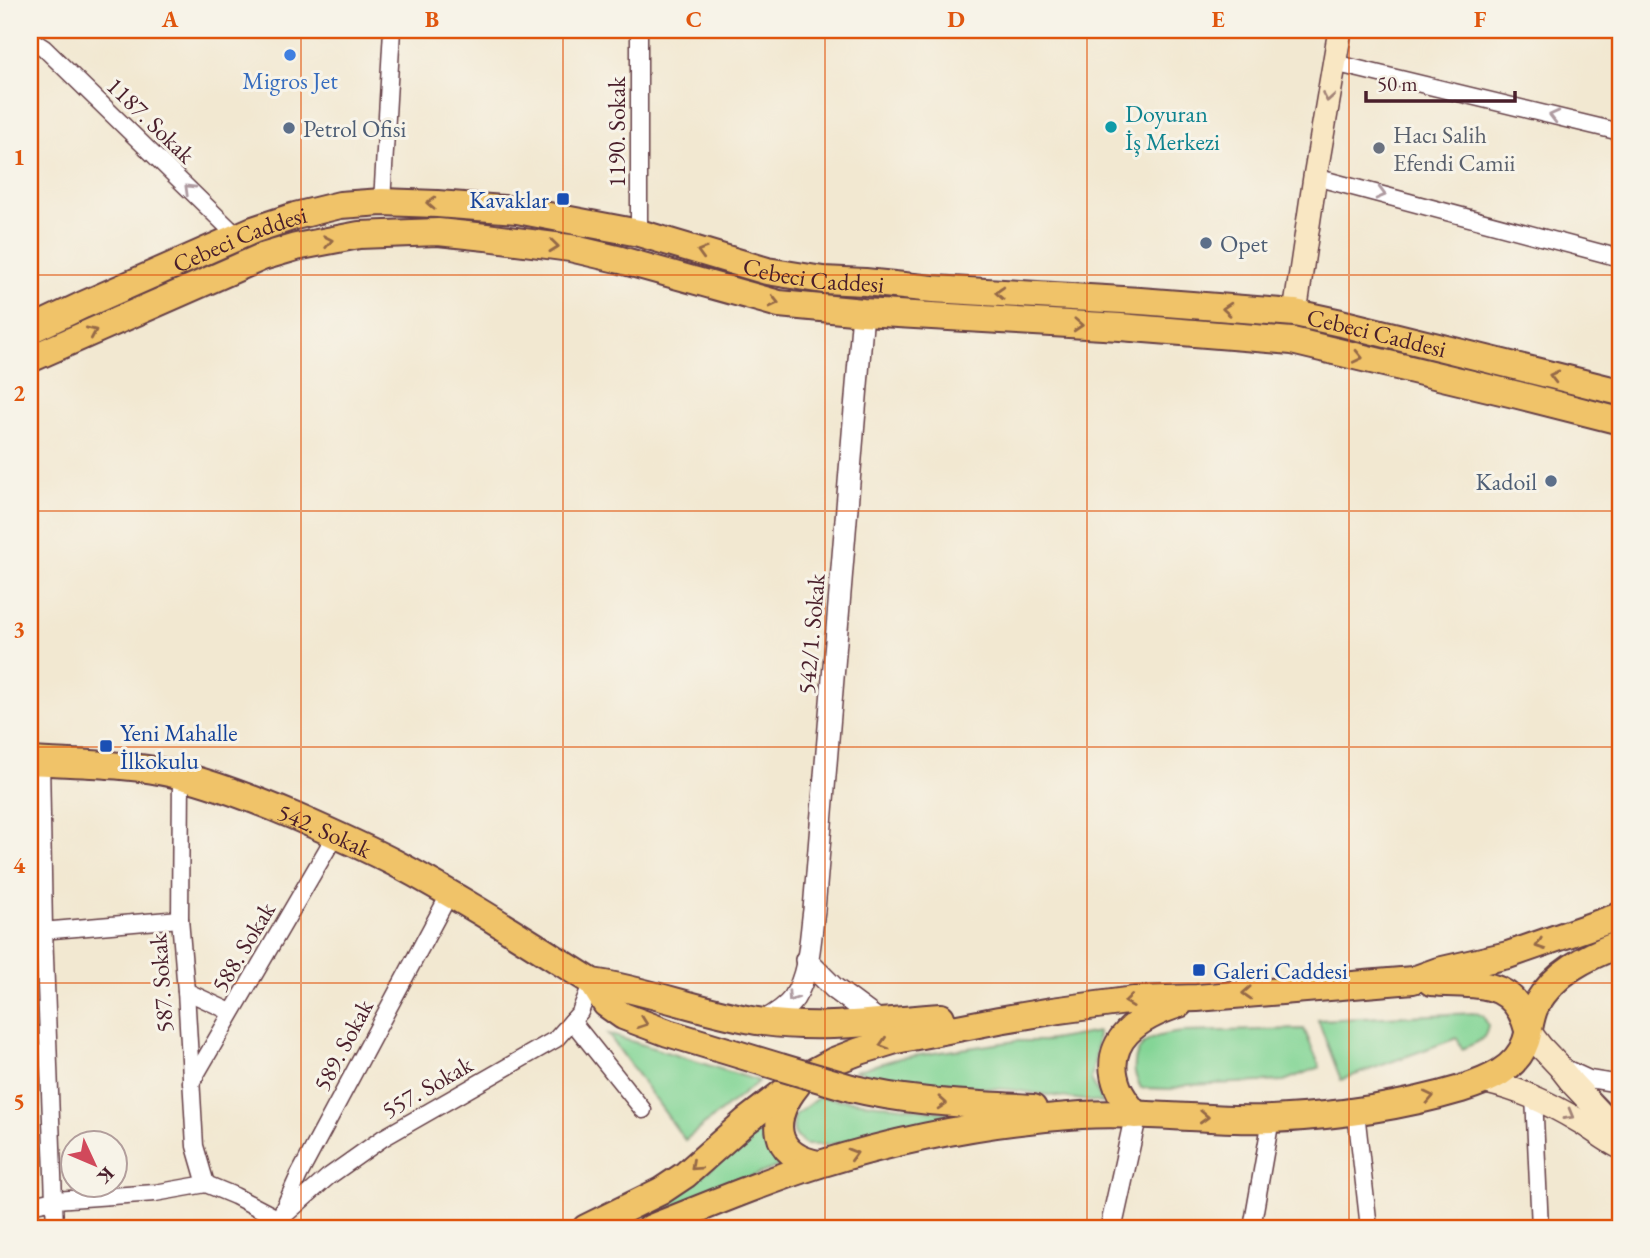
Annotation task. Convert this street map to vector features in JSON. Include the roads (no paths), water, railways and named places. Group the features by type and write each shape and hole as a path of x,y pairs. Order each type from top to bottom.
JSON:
{"main road":[{"path":"1292,341 1315,177 1340,30"},
{"name":"Cebeci Caddesi","path":"30,330 246,233 295,216 340,205 382,202 437,204 517,210 639,233 767,271 823,280 1295,313 1620,392"},
{"name":"Cebeci Caddesi","path":"30,359 262,257 296,247 359,235 438,232 570,248 779,304 1292,341 1620,421"},
{"path":"246,233 262,257"},
{"path":"863,312 865,282"},
{"name":"542. Sokak","path":"35,761 150,769 213,785 269,806 394,862 592,982"},
{"path":"1413,980 1438,971 1508,955 1620,916"},
{"path":"651,1228 818,1164 884,1145 964,1130 1081,1115 1271,1119 1356,1112 1444,1094 1483,1081 1504,1070 1523,1050 1534,1007 1556,979 1571,967 1607,955 1620,944"},
{"path":"586,1228 661,1191 685,1175 746,1121 791,1072 884,1044 999,1020 1134,1000 1197,998 1413,980 1478,984 1495,988 1516,1004 1525,1016 1528,1030 1541,1047 1620,1136"},
{"path":"592,982 618,985 675,1002 763,1022 817,1026 946,1017 999,1020"},
{"path":"592,982 606,1004 623,1016 791,1072 894,1098 1052,1109 1081,1115"},
{"path":"1136,1115 1117,1087 1114,1052 1134,1024 1197,998"},
{"path":"791,1072 780,1124 781,1138 785,1148 795,1157 818,1164"},
{"path":"1483,1081 1534,1096 1620,1147"}],"street":[{"path":"382,202 392,30"},
{"name":"1190. Sokak","path":"639,30 639,233"},
{"name":"1187. Sokak","path":"30,39 44,48 246,233"},
{"path":"1334,63 1620,132"},
{"path":"1315,177 1620,258"},
{"name":"542/1. Sokak","path":"763,1022 779,1013 793,999 804,976 814,910 863,312"},
{"path":"35,761 37,931 55,1228"},
{"name":"587. Sokak","path":"181,776 180,919 190,1084 195,1146 206,1184"},
{"name":"588. Sokak","path":"190,1084 336,834"},
{"name":"589. Sokak","path":"277,1224 299,1175 450,894"},
{"path":"37,931 180,919"},
{"path":"806,960 834,988 880,1022"},
{"name":"557. Sokak","path":"277,1224 327,1177 383,1138 556,1039 580,1012 592,982"},
{"path":"186,991 231,1012"},
{"path":"572,1021 643,1110"},
{"path":"1559,1066 1589,1079 1620,1084"},
{"path":"1534,1096 1541,1228"},
{"path":"1356,1112 1369,1228"},
{"path":"1111,1228 1136,1115"},
{"path":"1252,1228 1271,1119"},
{"path":"30,1205 206,1184 235,1196 277,1224"}],"place":[{"name":"Migros Jet","path":"290,55"},
{"name":"Doyuran İş Merkezi","path":"1111,127"},
{"name":"Petrol Ofisi","path":"289,128"},
{"name":"Hacı Salih Efendi Camii","path":"1379,148"},
{"name":"Kavaklar","path":"563,199"},
{"name":"Opet","path":"1206,243"},
{"name":"Kadoil","path":"1551,481"},
{"name":"Yeni Mahalle İlkokulu","path":"106,746"},
{"name":"Galeri Caddesi","path":"1199,970"}]}
